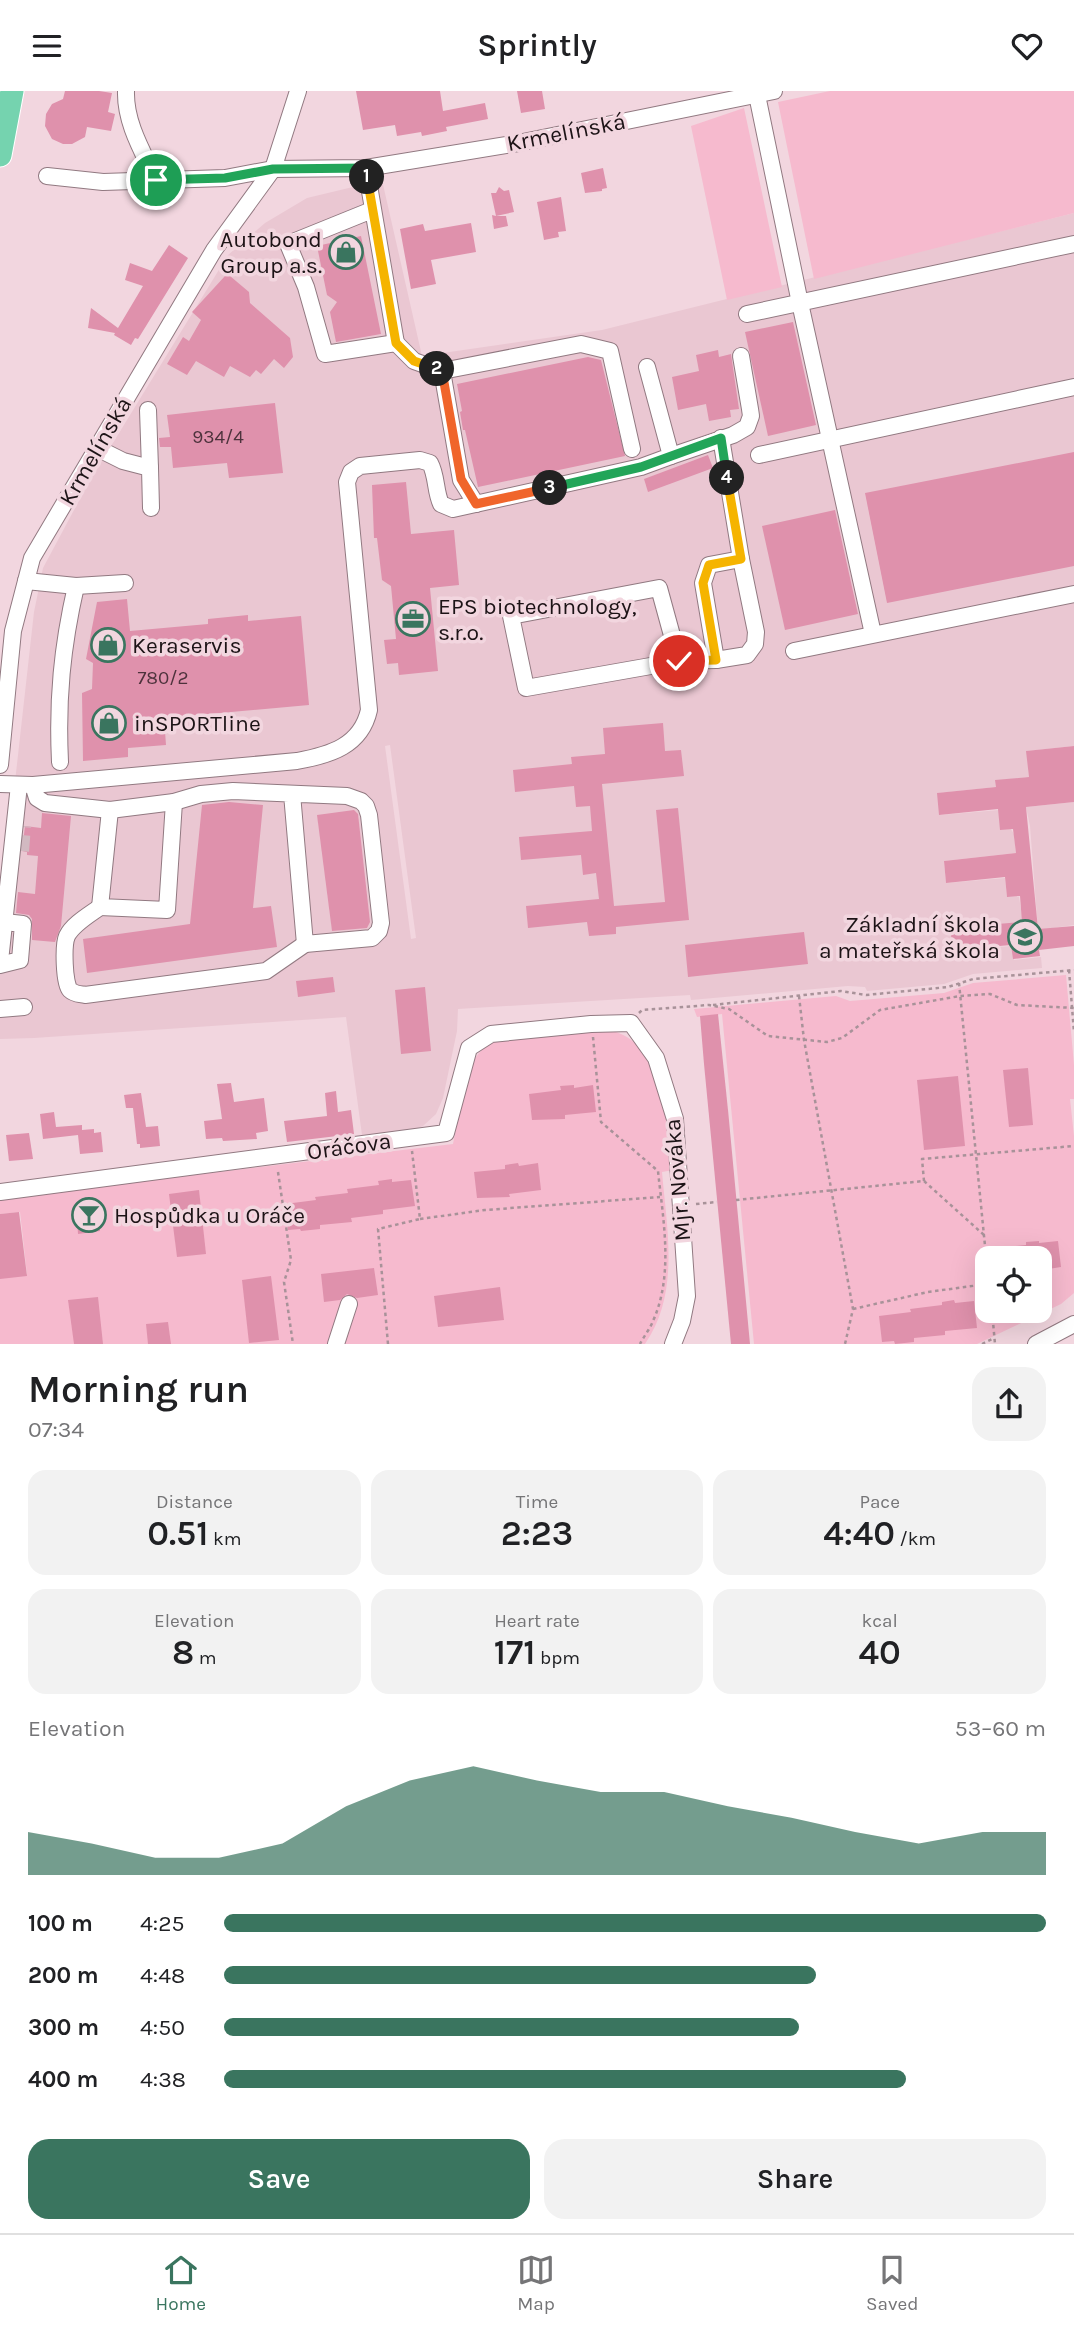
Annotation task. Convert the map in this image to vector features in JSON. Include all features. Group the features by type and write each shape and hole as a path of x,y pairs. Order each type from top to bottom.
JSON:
{"highway":[{"path":"0,155 12,91"}],"street":[{"path":"126,91 132,128 156,180"},
{"name":"Krmelínská","path":"0,765 4,686 13,631 32,558 214,250 273,169 298,91"},
{"name":"Krmelínská","path":"273,169 366,168 518,143 774,91"},
{"path":"757,95 873,634"},
{"path":"366,168 396,343 414,361 442,371 581,344 610,351 632,449"},
{"path":"47,176 103,182 225,178 273,169"},
{"path":"372,210 288,244 306,287 326,355 396,343"},
{"path":"747,314 1074,244"},
{"path":"0,784 26,785 297,761 316,758 345,747 362,729 369,710 347,482 351,472 360,466 420,460 430,463 435,471 436,493 441,505 453,509 641,467 742,431 749,423 750,409 741,356"},
{"path":"648,367 671,456"},
{"path":"442,371 461,479 476,504"},
{"path":"760,455 1074,387"},
{"path":"148,410 152,508"},
{"path":"679,661 660,588 512,616 526,688 679,661 716,660 747,655 755,644 756,632 721,438"},
{"path":"97,447 123,461 150,468"},
{"path":"716,660 703,583 704,575 709,565 741,559"},
{"path":"26,581 76,586 125,583"},
{"path":"60,762 60,673 64,639 76,586"},
{"path":"794,651 1074,594"},
{"path":"0,963 4,922 16,856 16,806 26,785"},
{"path":"26,785 45,803 110,810 233,791 347,796 361,801 366,806 381,923 379,931 372,938 305,944 265,971 85,995 73,993 67,987 64,948 66,937 72,929 100,907 167,909 174,802"},
{"path":"292,794 305,944"},
{"path":"16,806 24,810 23,826"},
{"path":"100,907 110,810"},
{"path":"0,1009 24,1007"},
{"name":"Oráčova","path":"0,1192 446,1133 469,1048 491,1034 591,1024 631,1023"},
{"name":"Mjr. Nováka","path":"631,1023 656,1058 675,1119 687,1296 682,1321 673,1344"},
{"path":"336,1344 349,1304"},
{"path":"1036,1344 1074,1324"}],"path":[{"path":"631,1023 642,1010 841,991 866,995 948,987 973,979 1072,970 1074,1032"},
{"path":"959,983 985,1246"},
{"path":"709,1005 729,1009 768,1036 827,1042 842,1038 880,1010 960,996 990,994 1017,1005 1073,1009"},
{"path":"799,996 804,1040 853,1308 845,1344"},
{"path":"591,1024 601,1122 658,1171 666,1249 663,1290 653,1321 640,1344"},
{"path":"410,1137 420,1219"},
{"path":"984,1235 924,1181 922,1160 1074,1146"},
{"path":"276,1155 291,1260 284,1282 293,1344"},
{"path":"736,1200 924,1181"},
{"path":"388,1344 378,1229 420,1219 485,1210 661,1197"},
{"path":"853,1308 928,1292 975,1286"},
{"path":"993,1323 995,1344"},
{"path":"982,1344 994,1338"}],"shaded area":[{"path":"830,91 1074,91 1074,213 814,279 778,102"},
{"path":"744,108 782,287 727,300 691,126"},
{"path":"382,180 422,356 602,330 1074,213 1074,746 1027,751 1029,777 996,781 996,787 938,793 940,815 999,810 1014,834 1016,853 944,861 946,883 1005,878 1007,897 1019,897 1023,922 951,929 953,950 1012,946 1014,960 1041,957 1042,968 973,974 944,984 867,991 865,987 848,986 691,1000 690,995 458,1009 457,1031 443,1098 436,1114 423,1126 415,1129 362,1135 346,1017 0,1039 0,916 34,612 43,568 89,482 228,255 265,223 307,198","holes":["390,745 416,938 411,939 385,746"]},
{"path":"1074,802 1074,925 1038,930 1030,826 1026,807"},
{"path":"1066,975 1074,1065 1074,1099 1070,1099 1074,1136 1074,1293 1052,1308 1052,1246 975,1246 975,1323 1021,1323 977,1344 754,1344 722,1014 697,1017 694,1009 836,996 850,1001 944,993 973,983"},
{"path":"609,1030 627,1037 642,1050 652,1067 665,1109 671,1152 673,1170 662,1172 668,1238 667,1282 656,1324 645,1344 0,1344 0,1278 27,1274 20,1212 0,1214 0,1198 453,1144 469,1072 473,1061 487,1046 502,1038"}],"building":[{"path":"65,91 112,93 108,112 115,114 111,131 87,127 85,137 72,144 63,144 52,139 45,126 46,114 52,104 63,99"},
{"path":"356,91 440,91 443,111 485,103 488,119 446,127 447,131 422,136 421,132 397,136 395,125 363,130"},
{"path":"517,91 542,91 545,109 521,113"},
{"path":"603,168 607,188 585,193 581,173"},
{"path":"499,187 504,191 509,190 514,212 496,216 491,193 496,193"},
{"path":"561,197 566,231 558,232 559,237 544,240 537,202"},
{"path":"492,215 506,216 508,226 494,229"},
{"path":"471,223 476,252 431,260 436,284 411,289 400,229 423,224 425,231"},
{"path":"361,236 381,334 336,342 330,312 337,302 327,295 317,246"},
{"path":"169,245 188,258 138,339 135,338 131,345 114,335 115,333 88,328 91,308 118,328 143,286 125,280 130,263 152,271"},
{"path":"225,276 230,276 249,292 250,303 290,338 293,357 284,368 274,359 261,374 256,370 250,377 230,366 224,377 196,361 187,375 167,364 183,337 189,341 201,320 192,312"},
{"path":"793,322 816,425 768,436 745,332"},
{"path":"718,350 719,357 731,354 739,409 730,410 731,417 709,421 706,404 678,410 672,377 699,371 696,355"},
{"path":"588,357 601,360 625,456 478,487 463,430 457,384"},
{"path":"275,403 283,473 229,478 227,463 173,468 171,447 160,447 159,438 170,437 167,415"},
{"path":"1074,452 1074,566 887,603 865,493"},
{"path":"708,455 713,468 648,492 644,479"},
{"path":"406,482 411,534 454,530 459,585 430,588 438,671 399,675 398,663 387,664 384,640 396,639 391,586 382,580 377,538 374,538 372,485"},
{"path":"835,510 858,614 785,630 762,526"},
{"path":"127,599 130,631 208,624 208,619 248,615 248,621 301,616 309,705 164,718 166,745 128,748 128,757 83,761 82,693 92,689 93,663 86,659 97,602"},
{"path":"663,723 665,751 681,750 684,776 602,784 614,906 665,902 656,810 678,808 689,920 616,927 616,934 589,936 587,922 528,928 526,906 599,899 596,873 583,875 581,855 521,860 519,837 592,831 590,806 576,807 574,786 515,792 513,770 572,764 571,757 605,754 603,728"},
{"path":"1074,746 1074,802 1026,807 1038,929 1074,926 1074,946 1039,950 1040,956 1013,959 1011,945 953,950 950,928 1022,922 1020,896 1007,897 1005,877 946,883 944,861 1016,853 1013,829 1000,830 998,809 939,815 937,793 996,787 995,780 1029,777 1026,751"},
{"path":"229,802 263,805 253,908 271,906 277,947 87,973 83,939 190,924 202,805"},
{"path":"354,810 358,814 370,922 367,928 332,931 317,815"},
{"path":"42,813 71,816 61,926 55,942 32,940 32,919 29,915 16,913 18,892 35,894 38,856 27,855 27,852 22,851 25,826 41,828"},
{"path":"804,932 808,964 688,977 685,945"},
{"path":"333,977 335,992 298,997 296,981"},
{"path":"425,987 431,1051 401,1054 395,990"},
{"path":"718,1014 750,1344 731,1344 700,1016"},
{"path":"1028,1068 1033,1125 1009,1127 1003,1070"},
{"path":"958,1076 965,1146 924,1150 917,1080"},
{"path":"231,1083 234,1102 264,1098 268,1131 256,1133 257,1139 206,1139 204,1121 222,1119 217,1084"},
{"path":"574,1085 574,1088 593,1085 596,1112 565,1115 565,1119 532,1120 529,1094 561,1090 560,1086"},
{"path":"336,1091 338,1112 351,1110 354,1134 287,1142 284,1121 327,1116 325,1093"},
{"path":"141,1093 146,1127 158,1126 160,1146 140,1148 140,1144 137,1144 133,1108 126,1108 124,1095"},
{"path":"54,1112 56,1127 82,1125 82,1130 94,1129 94,1133 101,1132 103,1152 80,1154 78,1135 43,1139 40,1114"},
{"path":"29,1133 33,1159 9,1161 6,1135"},
{"path":"518,1163 519,1166 538,1163 541,1190 509,1194 510,1197 477,1198 474,1172 505,1169 505,1165"},
{"path":"392,1179 392,1182 411,1180 415,1206 351,1218 352,1222 320,1225 320,1229 288,1230 285,1204 348,1193 347,1189 379,1185 378,1181"},
{"path":"199,1190 206,1254 177,1257 169,1194"},
{"path":"96,1203 100,1231 78,1234 76,1205"},
{"path":"19,1212 27,1276 0,1279 0,1214"},
{"path":"1058,1241 1061,1267 1052,1268 1052,1246 1017,1246 1026,1245 1026,1242"},
{"path":"374,1268 378,1295 357,1298 347,1294 340,1300 324,1302 321,1274"},
{"path":"271,1276 279,1340 249,1343 242,1280"},
{"path":"500,1287 504,1320 438,1327 434,1296"},
{"path":"98,1297 103,1344 74,1344 68,1300"},
{"path":"974,1301 977,1328 945,1331 945,1335 914,1338 914,1342 882,1342 879,1316 911,1312 910,1309 942,1305 942,1302"},
{"path":"168,1322 171,1344 148,1344 146,1324"}],"tunnel":[{"path":"21,851 23,826"}],"place":[{"name":"Autobond Group a.s.","path":"346,252"},
{"name":"EPS biotechnology, s.r.o.","path":"413,619"},
{"name":"Keraservis","path":"108,645"},
{"name":"inSPORTline","path":"109,723"},
{"name":"Základní škola a mateřská škola","path":"1025,937"},
{"name":"Hospůdka u Oráče","path":"89,1215"}],"route":[{"path":"156,180 225,178 273,169 366,168 396,343 414,361 442,371 461,479 476,504 641,467 721,438 741,559 709,565 704,575 703,583 716,660 679,661"}]}
